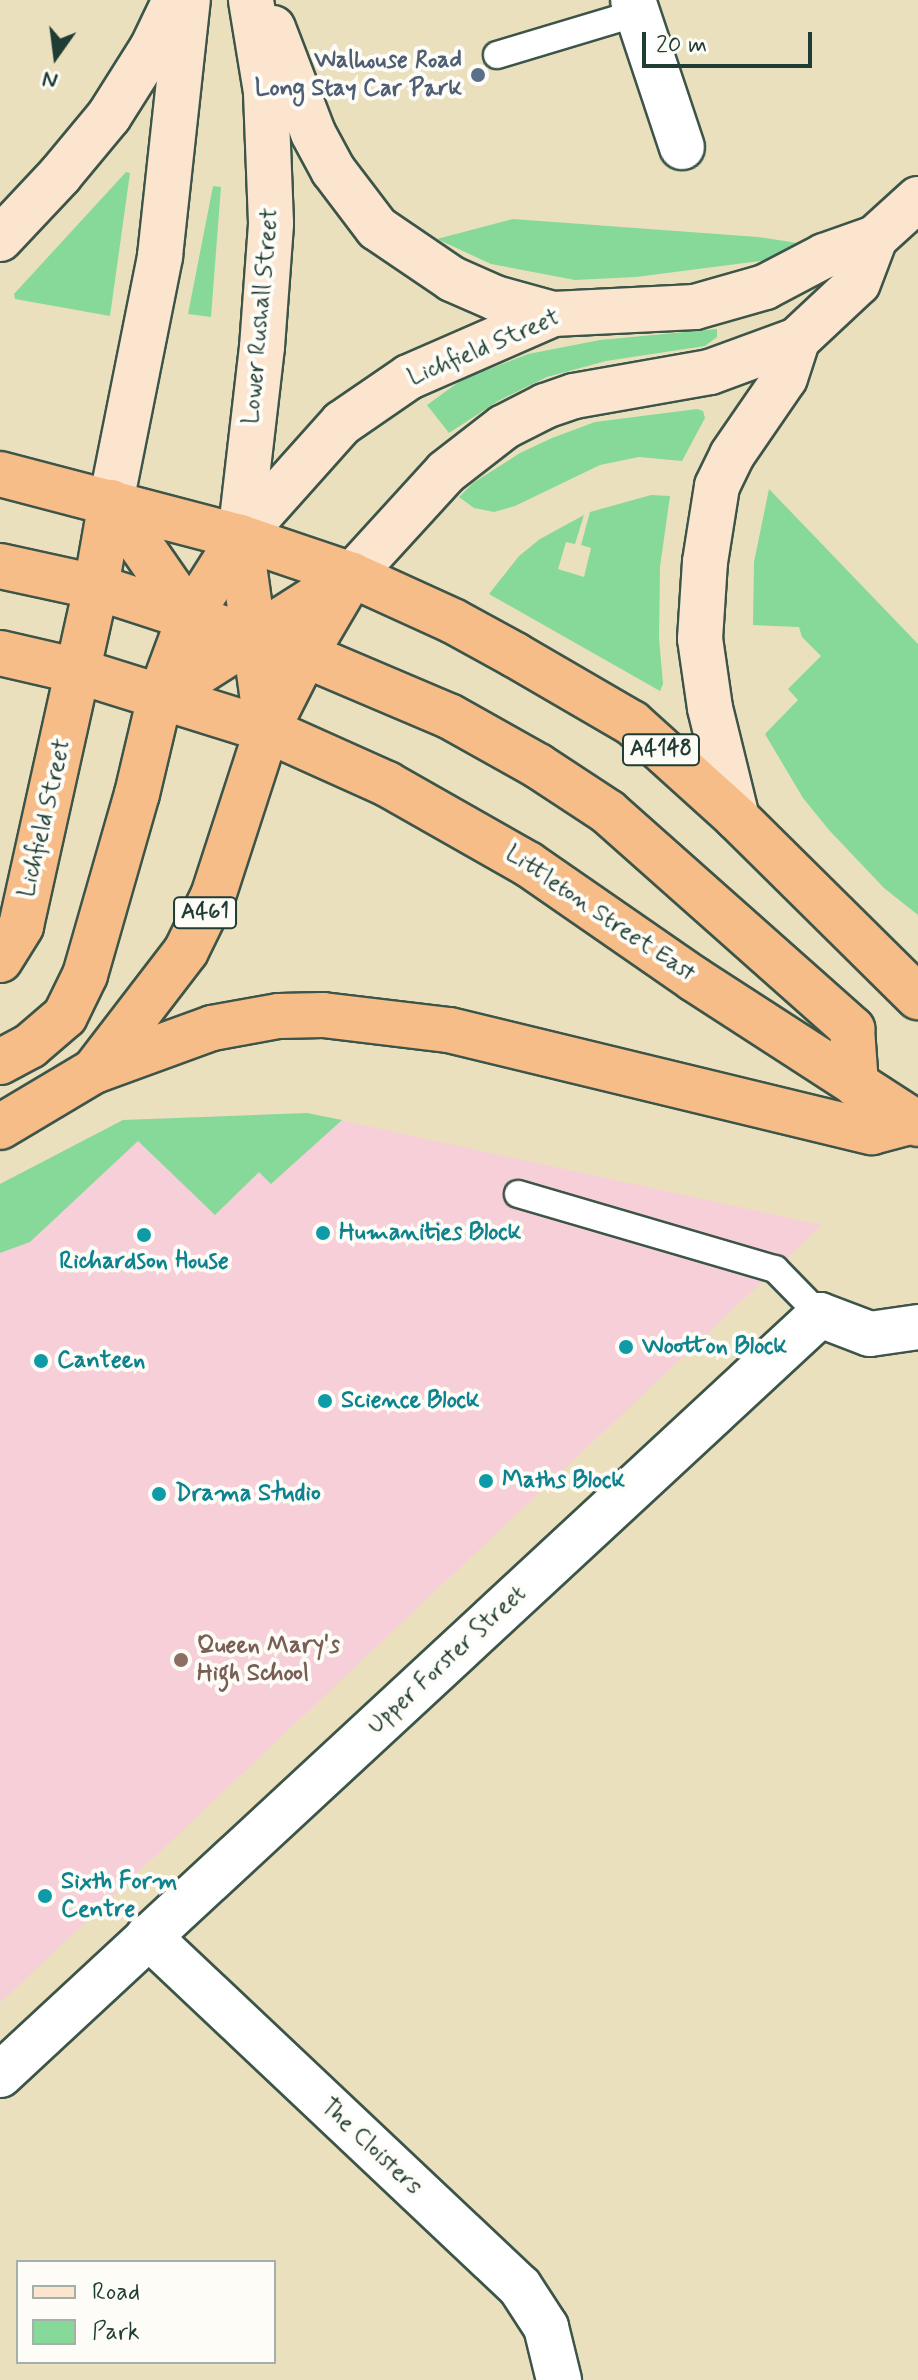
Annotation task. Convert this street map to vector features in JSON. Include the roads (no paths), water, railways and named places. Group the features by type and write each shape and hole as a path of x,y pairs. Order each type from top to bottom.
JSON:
{"highway":[{"name":"A4148","path":"0,474 240,537 352,575 453,621 632,723 737,818 918,997"},
{"name":"Lichfield Street","path":"0,954 21,926 96,587 111,502"},
{"path":"111,502 190,616"},
{"path":"0,1062 30,1046 65,1016 85,975 137,794 160,697 190,616 240,537"},
{"path":"240,537 267,730"},
{"path":"0,566 96,587 252,636 305,655 476,729 608,812 852,1029 856,1085"},
{"path":"160,697 352,575"},
{"path":"267,730 305,655 352,575"},
{"name":"Littleton Street East","path":"0,653 78,671 267,730 387,784 485,837 916,1122"},
{"name":"A461","path":"0,1127 94,1071 150,1002 193,937 223,868 267,730"},
{"path":"94,1071 212,1028 279,1016 336,1016 449,1030 872,1132 916,1122"}],"street":[{"path":"0,239 60,175 109,116 152,48 175,0"},
{"path":"111,502 160,256 188,0"},
{"name":"Lower Rushall Street","path":"240,537 263,335 271,223 266,92 251,0"},
{"path":"262,0 313,133 333,170 377,228 452,279 495,298 553,314"},
{"path":"635,6 682,147"},
{"name":"Lichfield Street","path":"240,537 299,467 342,423 409,377 553,314 695,307 765,287 824,256 875,238 918,199"},
{"name":"Lichfield Street","path":"352,575 446,472 482,442 518,420 574,396 710,372 797,340 858,283 875,238"},
{"path":"737,818 710,708 700,639 705,562 717,486 732,455 785,378 797,340"},
{"path":"820,1315 870,1334 918,1327"},
{"name":"Upper Forster Street","path":"2,2069 820,1315"},
{"name":"The Cloisters","path":"148,1936 520,2287 546,2327 559,2380"}],"lane":[{"path":"497,55 635,6"},
{"path":"518,1194 775,1269 820,1315"}],"place":[{"name":"Walhouse Road Long Stay Car Park","path":"478,75"},
{"name":"Humanities Block","path":"323,1233"},
{"name":"Richardson House","path":"144,1235"},
{"name":"Wootton Block","path":"626,1347"},
{"name":"Canteen","path":"41,1361"},
{"name":"Science Block","path":"325,1401"},
{"name":"Maths Block","path":"486,1481"},
{"name":"Drama Studio","path":"159,1494"},
{"name":"Queen Mary's High School","path":"181,1660"},
{"name":"Sixth Form Centre","path":"45,1896"}]}
